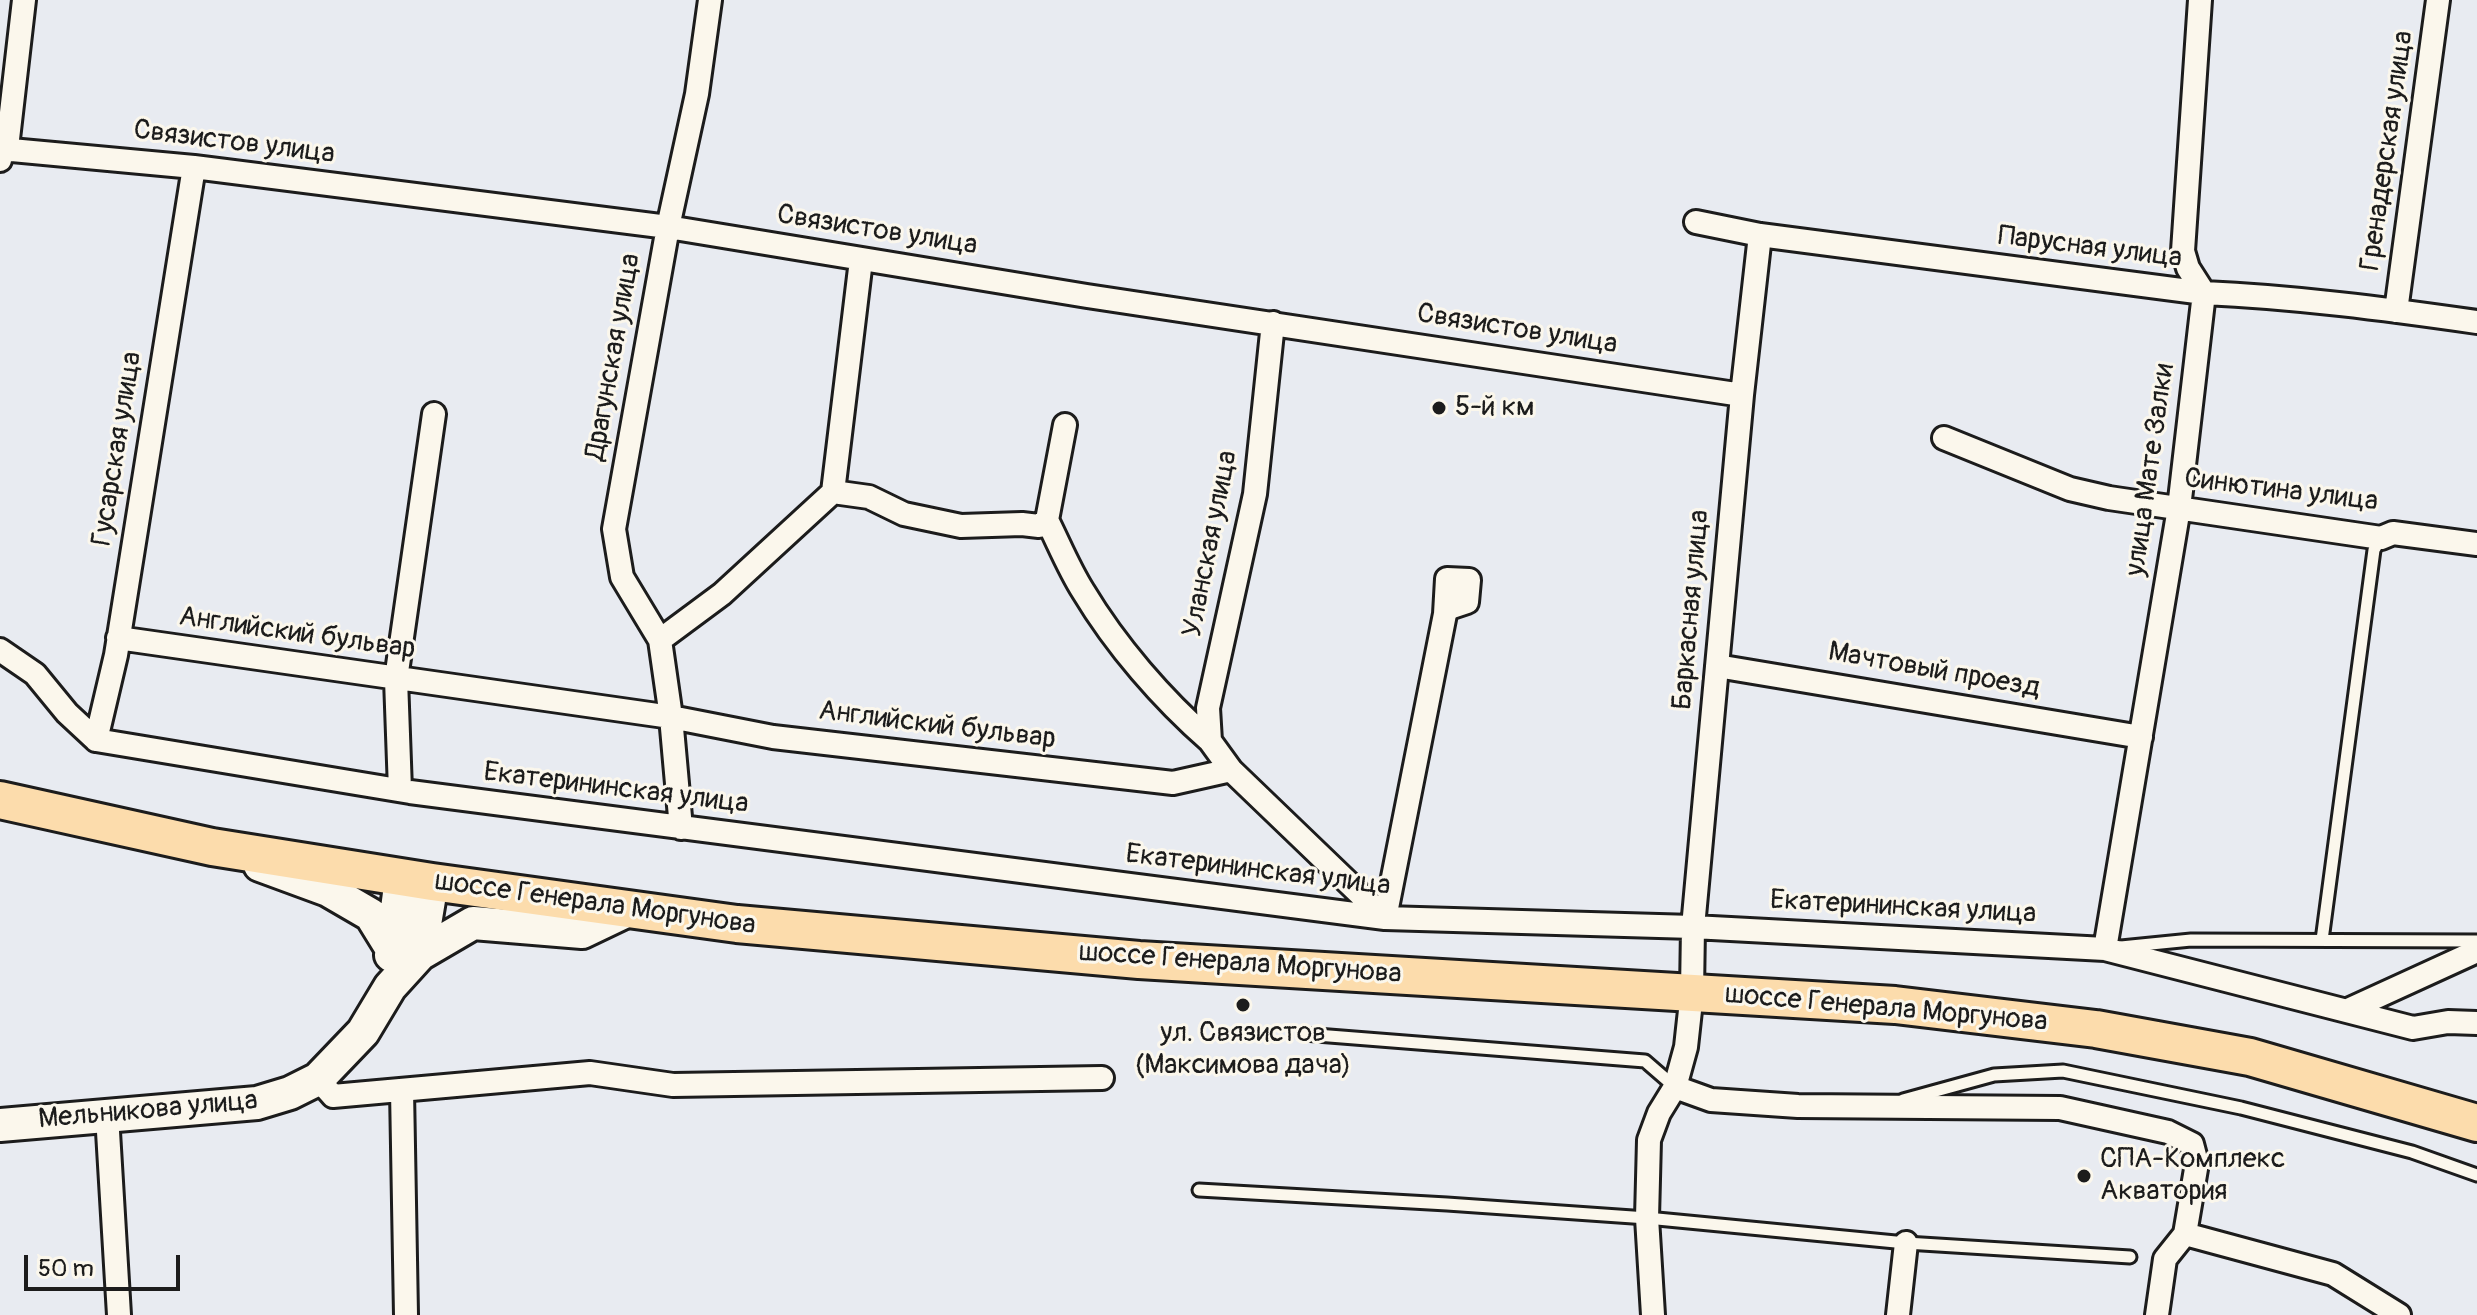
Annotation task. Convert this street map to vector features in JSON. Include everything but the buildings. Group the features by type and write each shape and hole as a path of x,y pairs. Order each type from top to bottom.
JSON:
{"main road":[{"name":"шоссе Генерала Моргунова","path":"0,800 212,847 416,880 737,924 1139,960 1895,1005 2096,1029 2250,1057 2477,1123"}],"street":[{"path":"1,153 8,139 24,0"},
{"name":"Драгунская улица","path":"681,828 660,640 622,577 614,529 668,227 697,94 710,0"},
{"path":"2200,0 2183,251 2188,268 2204,293"},
{"name":"Гренадерская улица","path":"2396,311 2438,0"},
{"name":"Связистов улица","path":"1,153 194,167 668,227 861,260 1742,395"},
{"name":"Гусарская улица","path":"96,740 118,638 194,167"},
{"name":"Парусная улица","path":"1696,222 1760,235 2204,293 2251,295 2477,322"},
{"name":"Баркасная улица","path":"1653,1315 1647,1218 1649,1140 1659,1113 1675,1087 1686,1047 1692,992 1693,927 1742,395 1760,235"},
{"path":"660,640 722,594 833,492 861,260"},
{"name":"улица Мате Залки","path":"2105,949 2179,508 2204,293"},
{"name":"Уланская улица","path":"1210,741 1208,708 1255,494 1273,323"},
{"path":"400,790 396,679 434,414"},
{"path":"1065,425 1047,520 1081,589 1098,615 1182,716 1210,741 1231,770 1385,918"},
{"name":"Синютина улица","path":"1944,438 2070,489 2109,498 2381,538 2393,533 2477,544"},
{"path":"833,492 869,497 904,514 961,526 1039,526 1047,520"},
{"path":"1385,918 1445,614"},
{"name":"Английский бульвар","path":"118,638 671,717 773,737 1173,783 1231,770"},
{"path":"0,650 35,674 67,713 96,740"},
{"name":"Мачтовый проезд","path":"1717,666 2141,737"},
{"name":"Екатерининская улица","path":"96,740 400,790 1385,918 1693,927 2105,949 2413,1028 2448,1022 2477,1023"},
{"path":"212,847 328,890 371,915 406,952"},
{"path":"406,952 416,880"},
{"name":"Мельникова улица","path":"0,1125 257,1103 290,1093 318,1079 363,1032 390,987 406,952 473,923 582,932 628,910"},
{"path":"2348,1010 2477,951"},
{"path":"318,1079 333,1096 590,1073 673,1085 1102,1078"},
{"path":"1675,1087 1711,1100 1875,1108 2060,1108 2168,1132 2192,1144 2197,1163 2185,1234 2165,1259 2157,1315"},
{"path":"402,1090 406,1315"},
{"path":"107,1115 119,1315"},
{"path":"2185,1234 2333,1274 2399,1315"},
{"path":"1898,1315 1906,1243"}],"lane":[{"path":"2322,940 2374,550 2381,538"},
{"path":"2105,949 2191,940 2477,941"},
{"path":"1304,1034 1645,1061 1675,1087"},
{"path":"1875,1108 1994,1075 2063,1071 2256,1112 2412,1152 2477,1175"},
{"path":"1199,1190 1647,1218 1906,1243 2130,1257"}],"place":[{"name":"5-й км","path":"1439,408"},
{"name":"ул. Связистов (Максимова дача)","path":"1243,1005"},
{"name":"СПА-Комплекс Акватория","path":"2084,1176"}]}
